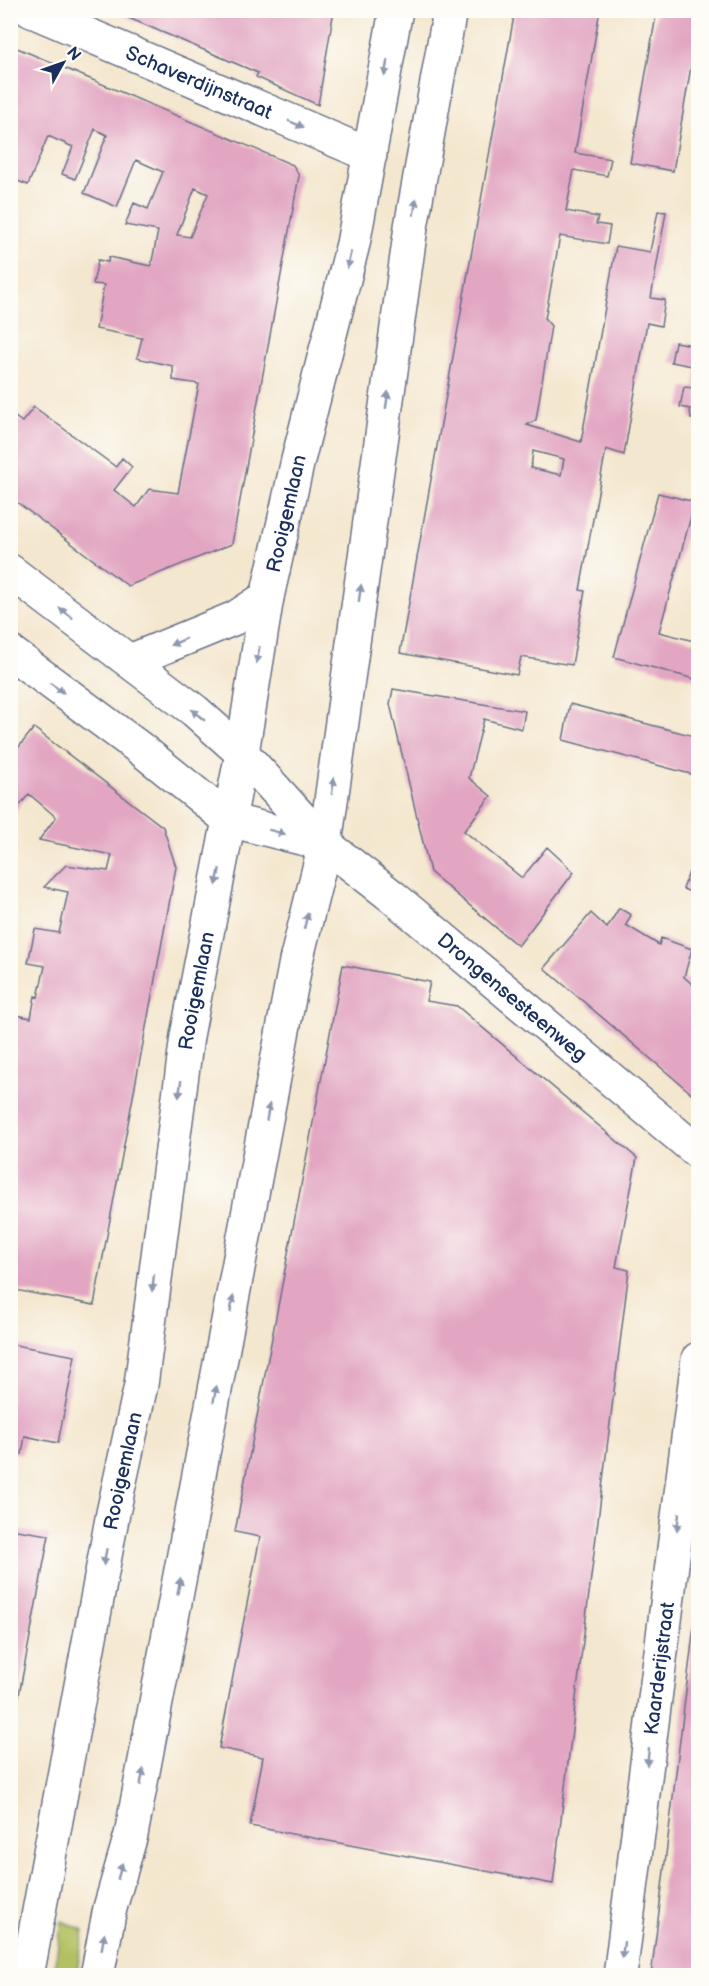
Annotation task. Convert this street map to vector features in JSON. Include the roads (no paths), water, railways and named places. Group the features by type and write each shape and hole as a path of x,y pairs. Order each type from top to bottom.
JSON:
{"main road":[{"name":"Schaverdijnstraat","path":"30,10 370,155"},
{"name":"Rooigemlaan","path":"27,1976 113,1513 141,1385 187,1036 230,819 267,597 298,460 336,318 370,155 396,10"},
{"path":"97,1976 110,1908 131,1834 296,961 325,844 411,227 450,10"},
{"name":"Drongensesteenweg","path":"10,571 195,711 242,753 325,844 393,897 699,1152"},
{"path":"130,662 235,618 267,597"},
{"name":"Drongensesteenweg","path":"10,652 230,819 325,844"},
{"name":"Kaarderijstraat","path":"620,1976 699,1359"}]}
